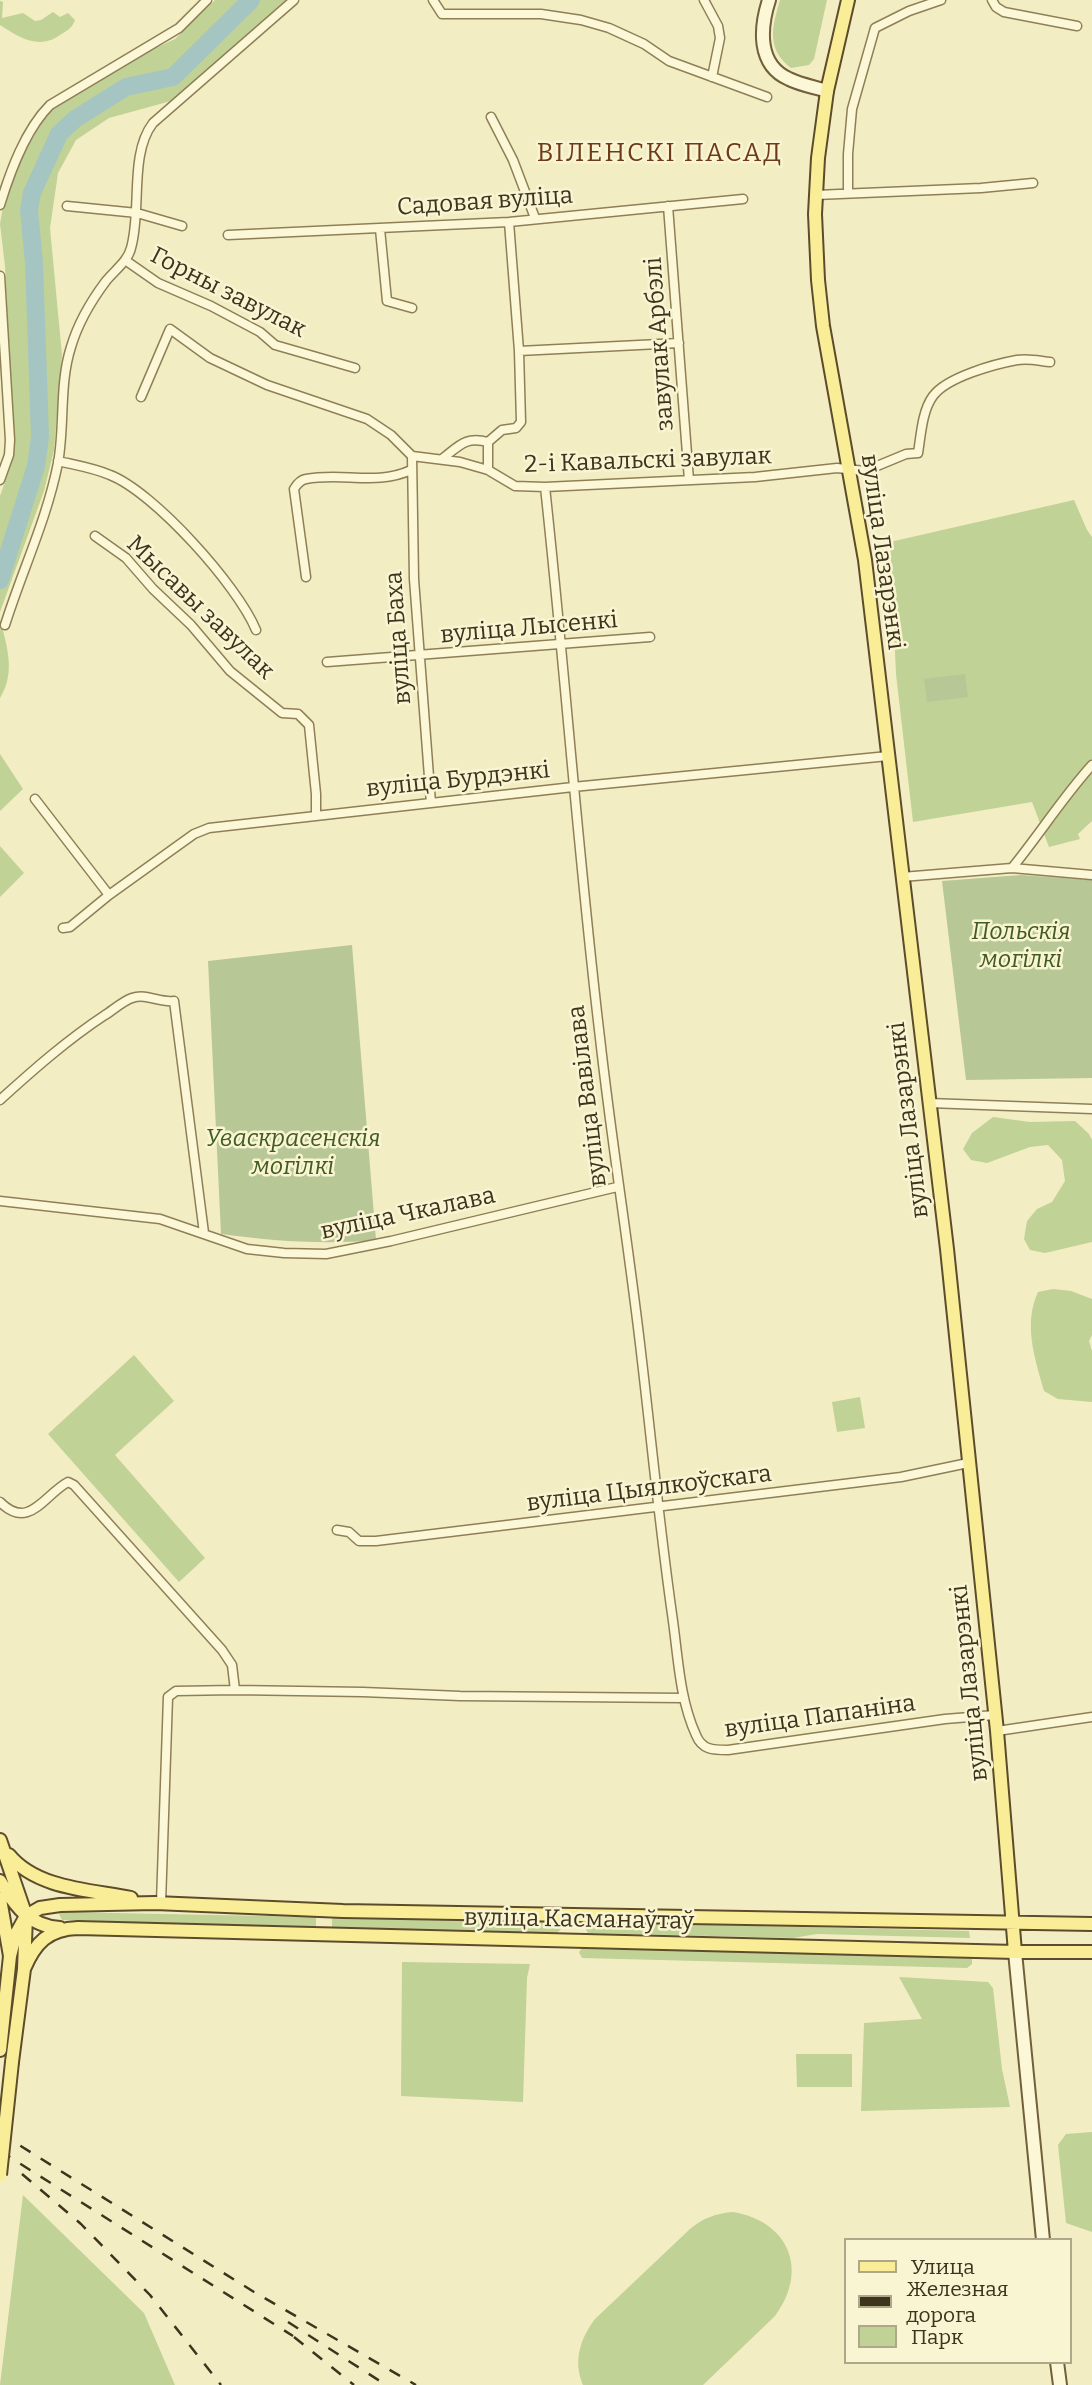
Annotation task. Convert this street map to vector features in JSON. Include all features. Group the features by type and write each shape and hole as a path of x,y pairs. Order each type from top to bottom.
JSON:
{"main road":[{"path":"769,0 762,29 766,56 775,70 789,79 827,91"},
{"name":"вуліца Лазарэнкі","path":"848,0 827,91 818,158 818,281 865,560 947,1249 997,1731 1043,2238"},
{"path":"0,2175 24,1969 26,1916 2,1844"},
{"name":"вуліца Касманаўтаў","path":"2,1844 21,1868 45,1881 158,1903"},
{"path":"0,1881 26,1916"},
{"path":"0,1899 9,1963"},
{"name":"вуліца Касманаўтаў","path":"26,1916 48,1906 158,1903 357,1911 1092,1924"},
{"path":"60,1905 49,1910 48,1919 65,1929"},
{"path":"0,2050 9,1963 15,1936 26,1916"},
{"name":"вуліца Касманаўтаў","path":"26,1916 50,1928 65,1929 1092,1952"},
{"path":"24,1969 31,1951 40,1940 50,1933 65,1929"},
{"path":"1057,2364 1060,2385"}],"street":[{"path":"0,205 7,183 34,125 50,105 179,28 206,0"},
{"path":"5,625 43,517 58,461 63,393 71,348 84,314 130,252 137,213 141,150 146,132 294,0"},
{"path":"433,0 442,15 541,14 609,27 644,44 669,61 767,97"},
{"path":"704,0 718,26 720,37 712,77"},
{"path":"848,193 852,109 875,27 941,0"},
{"path":"992,0 996,7 1004,12 1077,26"},
{"path":"491,117 513,160 535,218"},
{"path":"816,195 981,188 1033,183"},
{"name":"Садовая вуліца","path":"228,235 509,222 744,199"},
{"path":"67,206 137,213 182,226"},
{"name":"завулак Арбэлі","path":"668,206 689,480"},
{"path":"488,470 488,442 502,430 516,428 521,422 519,351 509,222"},
{"path":"380,229 387,301 412,308"},
{"name":"Горны завулак","path":"125,260 158,283 211,306 260,332 275,345 355,368"},
{"path":"0,276 9,455 0,480"},
{"path":"141,397 170,329 210,358 267,385 367,419 391,435 412,456 411,470 400,476 382,479 309,479 298,483 294,489 306,577"},
{"path":"519,351 679,343"},
{"name":"2-і Кавальскі завулак","path":"412,456 442,459 488,470 515,486 545,487 755,477 837,468 865,471 906,454 918,453 926,412 932,397 960,377 1018,360 1050,362"},
{"path":"442,459 468,440 488,442"},
{"path":"58,461 112,475 146,497 205,556 248,611 256,629"},
{"name":"вуліца Баха","path":"411,470 414,579 431,803"},
{"name":"вуліца Вавілава","path":"545,487 563,645 573,787 617,1187 640,1342 657,1506 684,1698"},
{"name":"Мысавы завулак","path":"94,536 126,558 153,589 191,625 230,671 282,713 298,715 309,725 316,815"},
{"name":"вуліца Лысенкі","path":"327,662 419,657 650,637"},
{"name":"вуліца Бурдэнкі","path":"63,928 70,927 109,895 194,834 209,828 573,787 888,756"},
{"path":"1012,868 1092,765"},
{"path":"35,799 109,895"},
{"path":"902,877 1012,868 1092,875"},
{"path":"0,1100 89,1026 130,998 143,996 164,1002 174,1001 204,1233"},
{"path":"929,1103 1092,1110"},
{"name":"вуліца Чкалава","path":"0,1201 160,1219 247,1249 326,1254 617,1187"},
{"name":"вуліца Цыялкоўскага","path":"337,1530 349,1532 359,1541 376,1541 901,1477 968,1463"},
{"path":"0,1503 19,1513 34,1511 57,1488 68,1482 74,1485 222,1650 232,1665 235,1690"},
{"path":"158,1903 168,1697 176,1691 684,1698"},
{"name":"вуліца Папаніна","path":"684,1698 697,1738 703,1746 712,1751 945,1719 995,1715"},
{"path":"997,1731 1092,1717"}],"green space":[{"path":"215,0 287,0 171,101 109,118 76,140 58,173 50,228 62,355 54,450 44,491 0,612 0,496 14,456 5,266 0,224 5,195 29,144 49,111 130,60 175,39"},
{"path":"780,0 827,0 814,59 809,65 791,68 783,61 774,45 773,28"},
{"path":"0,1 3,2 2,18 23,13 35,21 53,12 60,17 68,13 75,20 69,29 52,39 37,42 0,25"},
{"path":"1074,500 1092,537 1092,821 1078,834 1080,839 1049,847 1032,802 913,822 896,674 890,542"},
{"path":"0,619 9,669 0,698"},
{"path":"965,674 968,697 927,702 924,679"},
{"path":"0,754 23,789 0,811"},
{"path":"0,846 24,873 0,897"},
{"name":"Польскія могілкі","path":"1021,875 1092,880 1092,1078 966,1080 942,881"},
{"name":"Уваскрасенскія могілкі","path":"352,945 376,1240 298,1241 221,1234 208,961"},
{"path":"993,1117 1030,1122 1075,1121 1089,1134 1092,1140 1092,1242 1045,1253 1030,1250 1024,1239 1027,1221 1037,1209 1052,1202 1065,1181 1062,1160 1048,1145 1030,1147 987,1163 971,1160 963,1149 972,1133"},
{"path":"1053,1289 1071,1291 1092,1299 1092,1335 1089,1341 1092,1351 1092,1402 1058,1399 1044,1391 1032,1342 1031,1316 1038,1292"},
{"path":"134,1355 174,1401 115,1455 205,1558 179,1582 48,1434"},
{"path":"860,1397 865,1428 837,1432 832,1402"},
{"path":"59,1914 316,1917 316,1927 62,1920"},
{"path":"332,1917 557,1922 561,1924 561,1929 557,1933 332,1927"},
{"path":"589,1922 969,1931 970,1938 817,1934 793,1938 588,1933 585,1928"},
{"path":"582,1948 972,1958 972,1964 967,1968 582,1958 579,1952"},
{"path":"402,1962 530,1964 527,1978 523,2102 401,2096"},
{"path":"899,1977 988,1982 993,1988 1002,2069 1010,2107 861,2111 864,2023 922,2019"},
{"path":"796,2054 852,2054 852,2087 797,2087"},
{"path":"1092,2132 1092,2232 1066,2223 1058,2145 1066,2134"},
{"path":"23,2195 144,2313 175,2385 0,2385"},
{"path":"732,2212 767,2225 779,2236 788,2250 792,2265 791,2281 775,2316 703,2385 583,2385 578,2359 585,2334 595,2319 695,2225 709,2217"}],"waterway":[{"path":"0,580 36,466 40,437 34,263 29,210 32,193 59,134 75,119 126,87 173,77 251,0"}],"railway":[{"path":"0,2133 254,2292 416,2385"},
{"path":"0,2151 293,2336"},
{"path":"22,2174 81,2224 150,2295 221,2385"},
{"path":"288,2322 386,2385"},
{"path":"294,2337 354,2385"}],"district":[{"name":"ВІЛЕНСКІ ПАСАД","path":"660,154"}]}
